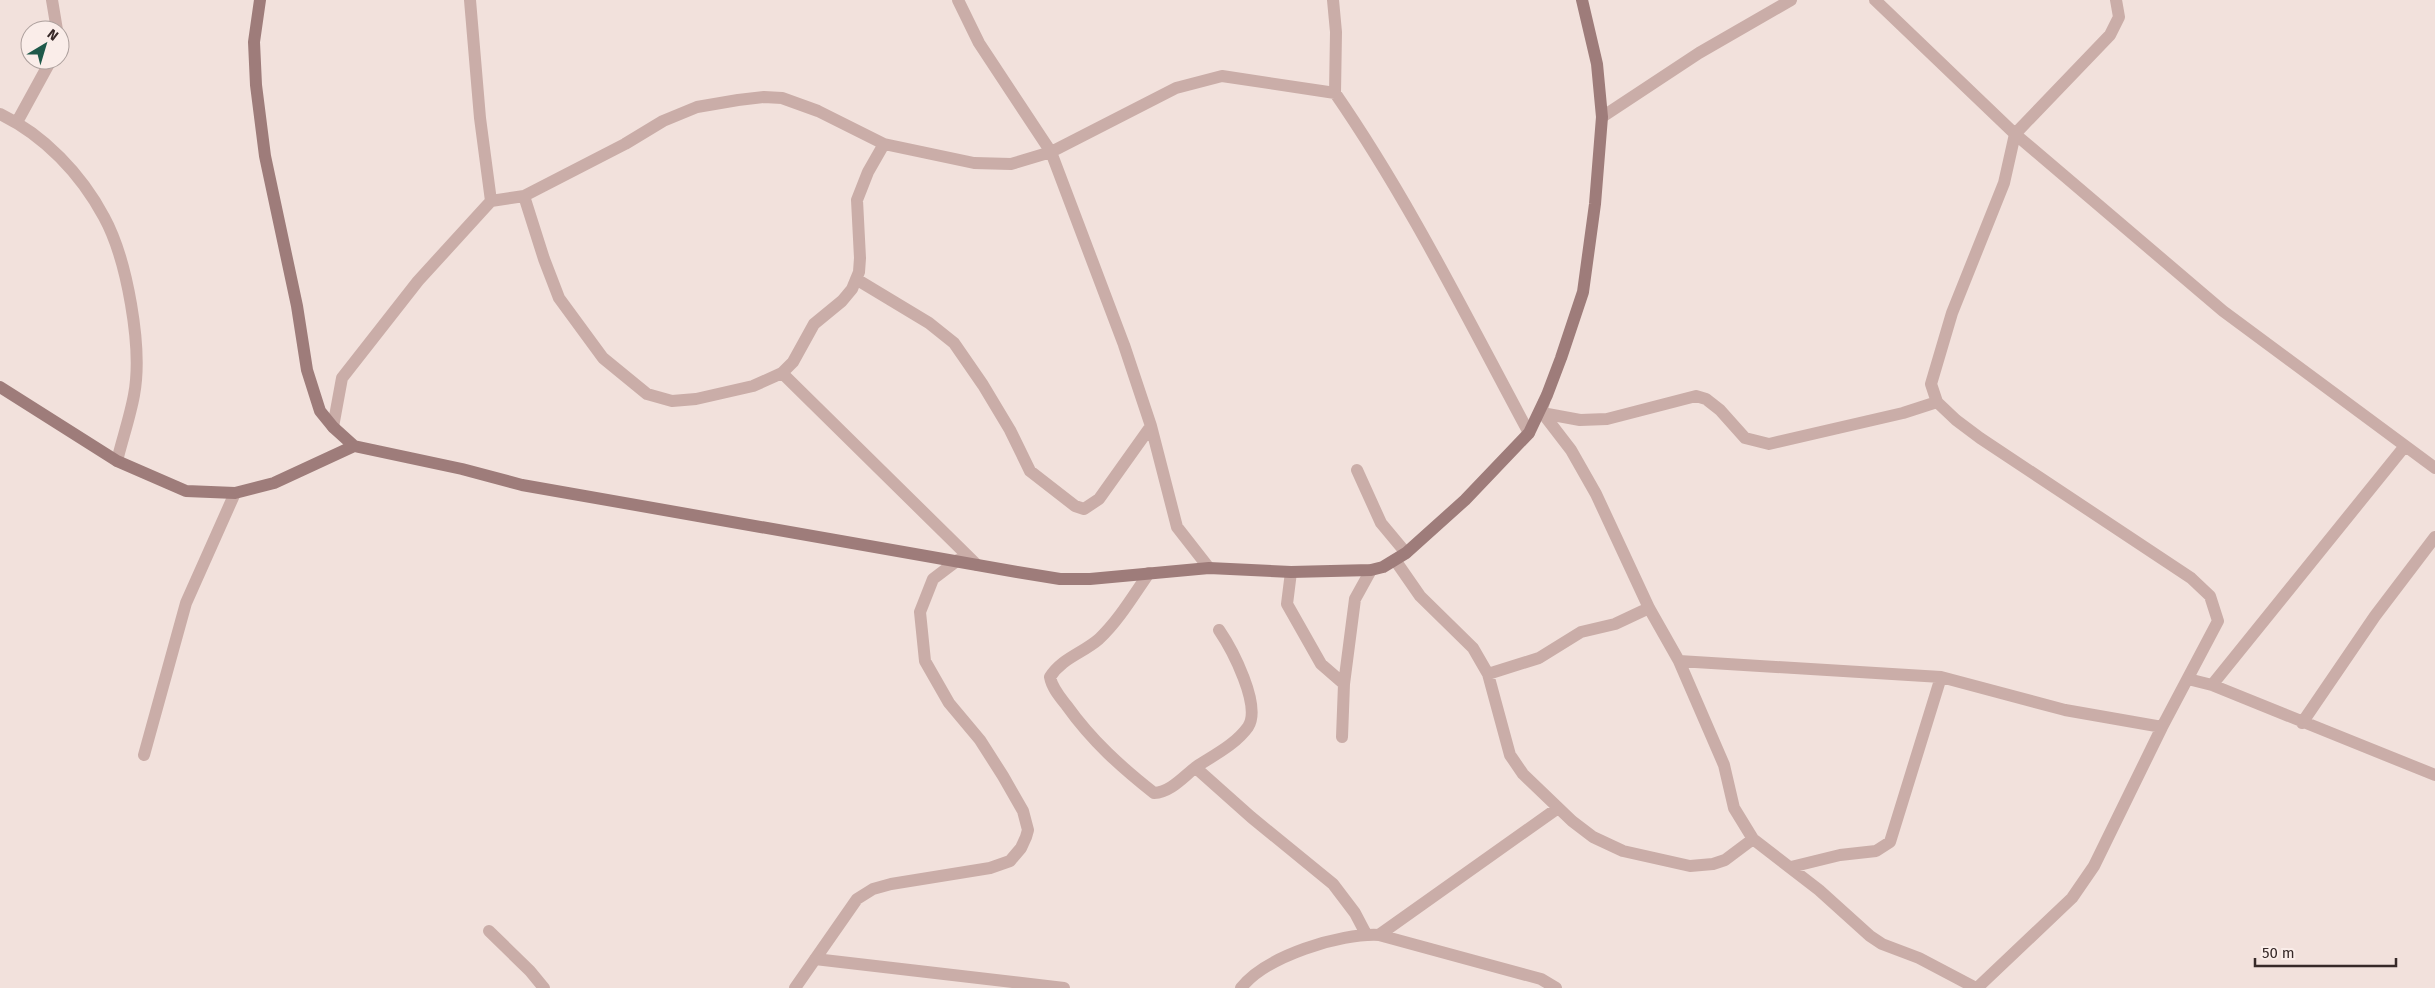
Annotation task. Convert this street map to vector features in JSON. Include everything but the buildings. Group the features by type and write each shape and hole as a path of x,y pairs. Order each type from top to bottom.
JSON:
{"street":[{"path":"52,0 55,20"},
{"path":"260,0 254,42 256,85 265,156 297,306 307,370 320,410 333,427 354,446 462,469 522,485 1060,579 1090,579 1209,568 1291,572 1371,570 1383,567 1400,556 1464,500 1529,433 1547,395"},
{"path":"470,0 480,118 491,201"},
{"path":"958,0 979,43 1051,152 1103,288 1151,426 1177,527 1209,568"},
{"path":"1333,0 1336,32 1335,93 1366,138 1398,193 1529,433"},
{"path":"1582,0 1597,64 1602,117 1595,204 1583,292 1541,411 1570,450 1596,494 1649,608 1679,661 1724,765 1734,808 1753,839 1791,867 1876,940 1919,958 1976,988 2072,898 2094,866 2162,727 2218,621 2215,606 2210,596 2191,578 1980,438 1956,420 1937,402 1931,384 1952,313 2004,183 2015,134 2110,35 2118,17 2116,0"},
{"path":"1602,117 1699,53 1791,0"},
{"path":"1875,0 2015,134 2223,311 2435,468"},
{"path":"17,122 46,70"},
{"path":"333,427 342,378 418,280 491,201 524,196 625,144 663,121 697,107 764,97 782,98 818,111 884,144 974,163 1012,164 1051,152 1176,88 1222,76 1335,93"},
{"path":"0,114 17,122 52,149 71,168 105,217 119,257 130,297 136,367 134,394 116,462"},
{"path":"524,196 544,259 559,298 603,358 647,394 672,400 696,399 753,386 782,374 793,362 814,324 842,301 856,280 860,258 857,200 868,172 884,144"},
{"path":"856,280 930,323 954,343 997,408 1030,471 1076,506 1084,508 1099,499 1151,426"},
{"path":"782,374 976,565"},
{"path":"0,387 116,462 186,491 235,493 274,483 354,446"},
{"path":"1542,413 1580,420 1607,419 1696,396 1706,399 1720,410 1745,438 1769,444 1937,402"},
{"path":"2212,685 2405,446"},
{"path":"1357,470 1381,523 1420,596 1473,648 1488,674 1510,755 1523,774 1558,808 1593,837 1622,851 1690,866 1713,864 1725,860 1753,839"},
{"path":"144,755 186,603 235,493"},
{"path":"2302,722 2376,616 2435,537"},
{"path":"795,988 857,899 873,889 891,884 990,868 1010,861 1021,848 1026,837 1028,830 1023,811 980,740 950,703 925,661 920,612 933,579 958,560"},
{"path":"1342,737 1344,684 1355,599 1371,570"},
{"path":"1291,572 1287,604 1321,664 1344,684"},
{"path":"1149,574 1121,615 1098,639 1056,668 1050,677 1050,682 1083,729 1116,763 1154,793 1162,793 1171,787 1240,736 1249,725 1252,713 1245,683 1220,630"},
{"path":"1488,674 1539,658 1581,632 1616,624 1649,608"},
{"path":"1679,661 1941,677 2065,710 2162,727"},
{"path":"1791,867 1840,855 1876,851 1890,842 1941,677"},
{"path":"2188,679 2212,685 2435,775"},
{"path":"1196,768 1251,817 1333,884 1373,935"},
{"path":"1373,935 1558,808"},
{"path":"489,932 530,971 544,988"},
{"path":"1241,988 1262,968 1290,956 1330,941 1373,935 1541,979 1556,988"},
{"path":"815,959 1064,988"}]}
